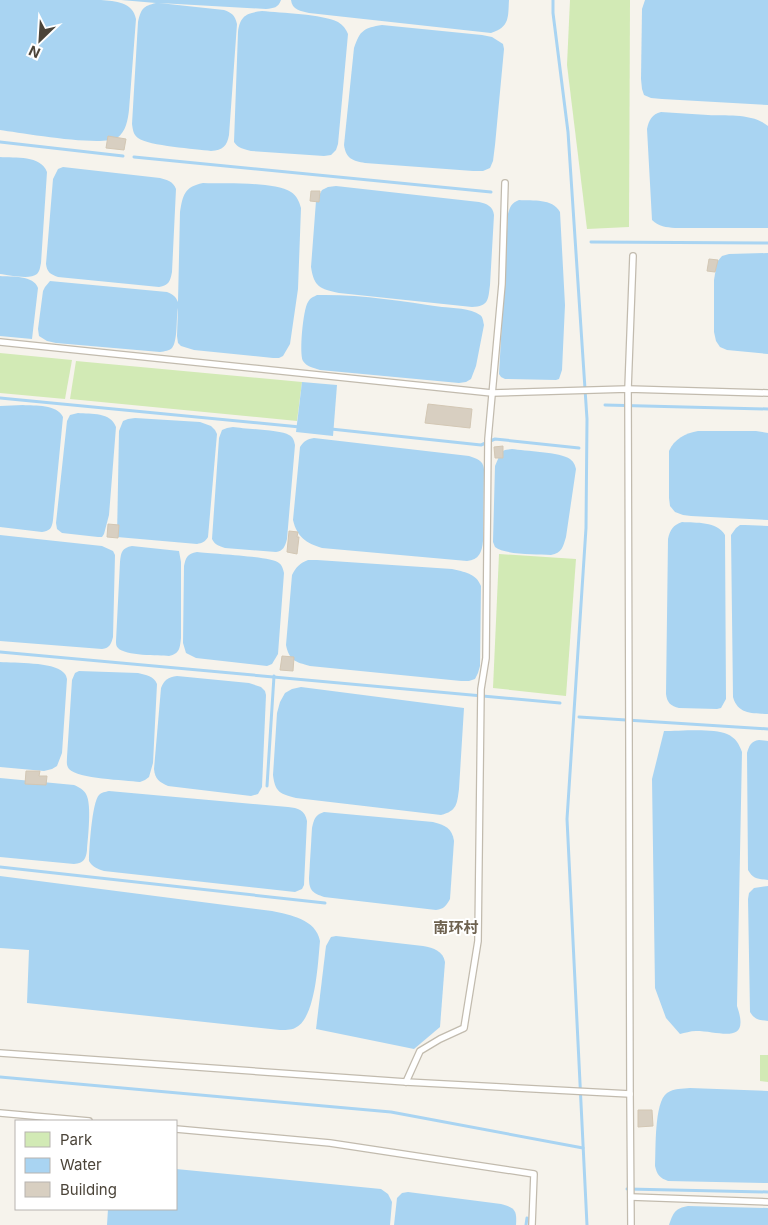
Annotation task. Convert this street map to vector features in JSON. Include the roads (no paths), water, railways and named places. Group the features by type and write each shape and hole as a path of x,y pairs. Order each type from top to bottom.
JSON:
{"lane":[{"path":"406,1082 420,1051 464,1028 478,941 481,689 486,658 488,439 502,284 505,183"},
{"path":"631,1225 628,389 633,256"},
{"path":"0,342 492,393 628,389 768,392"},
{"path":"0,1053 406,1082 630,1094"},
{"path":"0,1114 75,1120"},
{"path":"178,1129 330,1143 534,1174 532,1225"},
{"path":"631,1197 768,1202"}],"water":[{"path":"0,0 101,0 123,4 131,9 136,19 129,110 123,132 117,138 95,141 79,140 0,130"},
{"path":"121,0 281,0 279,5 266,9 159,3 224,10 231,13 235,18 237,24 229,135 226,145 219,150 211,151 162,145 144,141 135,135 132,124 138,22 143,9 148,5 156,3"},
{"path":"291,0 509,0 507,21 502,28 491,33 309,13 295,8"},
{"path":"645,0 768,0 768,105 662,99 644,95 641,79 642,9"},
{"path":"262,11 331,19 341,24 348,34 338,144 336,150 331,155 251,151 239,147 234,142 240,22 248,14"},
{"path":"382,25 482,35 492,37 503,44 495,145 490,168 483,171 473,171 365,163 348,156 344,145 354,48 358,37 364,31 371,27"},
{"path":"661,112 747,117 768,126 768,228 675,228 660,225 652,220 647,129 651,118"},
{"path":"0,157 27,158 39,163 47,172 41,263 39,272 34,276 19,277 0,274"},
{"path":"63,167 160,178 173,184 176,189 172,272 170,281 167,284 159,287 58,277 49,272 46,264 53,179 58,169"},
{"path":"203,183 273,186 291,192 299,201 301,208 298,289 290,344 283,356 273,358 194,350 181,346 178,343 177,336 178,308 174,345 171,349 165,351 56,343 47,341 39,336 38,329 43,291 50,281 167,292 174,296 178,302 181,206 188,189"},
{"path":"336,186 479,202 489,206 494,215 489,295 485,304 472,307 339,293 319,286 314,279 311,267 316,201 322,190"},
{"path":"519,200 547,202 560,212 565,305 562,370 559,379 556,380 505,379 499,374 508,214 514,202"},
{"path":"768,253 768,354 727,350 720,347 714,332 714,280 717,262 722,256 729,254"},
{"path":"0,276 27,279 36,284 38,288 32,339 0,336"},
{"path":"317,295 380,298 461,309 480,315 484,325 476,366 471,379 459,383 320,370 309,366 303,361 302,357 303,322 308,302"},
{"path":"302,382 337,385 333,436 296,432"},
{"path":"23,405 51,408 63,417 53,523 49,530 42,532 0,527 0,406"},
{"path":"78,413 105,416 116,427 109,515 102,537 62,533 57,529 56,523 67,421 70,415"},
{"path":"135,418 200,422 211,426 215,430 217,434 208,537 203,542 197,544 117,537 119,431 123,421"},
{"path":"233,427 285,433 294,440 287,539 280,551 225,548 216,544 212,539 219,438 222,430"},
{"path":"698,431 756,431 768,433 768,520 683,515 675,512 670,506 669,451 681,437"},
{"path":"314,438 469,456 479,460 484,469 483,541 479,555 467,561 322,548 311,544 297,531 293,520 300,447 309,439"},
{"path":"512,449 559,455 570,459 575,465 566,537 562,549 558,553 551,555 513,553 495,547 493,542 495,466 501,452"},
{"path":"682,522 712,525 721,530 725,535 726,699 721,708 717,709 679,708 670,704 667,700 668,539 672,528"},
{"path":"740,525 768,526 768,714 742,710 735,703 733,697 731,535"},
{"path":"0,535 102,546 113,551 115,555 113,637 108,647 102,649 0,641"},
{"path":"132,546 179,551 181,562 181,638 179,650 173,655 135,654 122,651 116,646 120,559 124,549"},
{"path":"197,552 264,559 281,565 284,573 278,654 272,664 267,666 196,658 186,653 183,643 184,566 188,556"},
{"path":"308,560 452,569 465,572 476,578 481,586 480,666 475,679 461,681 310,666 294,660 289,654 286,645 292,575 298,566"},
{"path":"0,662 51,666 66,675 62,753 57,766 52,769 44,771 0,767"},
{"path":"79,671 138,673 149,676 156,681 153,763 149,777 145,780 140,782 91,777 74,772 68,768 72,680 75,673"},
{"path":"177,676 249,683 261,687 265,691 262,787 258,794 251,796 168,786 156,778 154,769 161,688 167,679"},
{"path":"301,687 464,708 459,789 457,803 453,809 441,815 296,798 279,791 275,785 273,775 277,713 285,693"},
{"path":"706,730 721,732 735,739 742,752 737,1006 740,1027 731,1034 696,1031 680,1034 666,1018 655,988 652,779 664,731"},
{"path":"759,740 768,741 768,880 756,878 748,870 747,753 751,744"},
{"path":"0,778 74,785 84,791 88,799 89,829 84,860 74,864 0,857"},
{"path":"109,791 298,809 305,814 307,821 304,885 302,889 295,892 97,869 89,861 94,807 99,795"},
{"path":"324,812 433,822 447,828 452,833 454,841 450,899 447,904 443,908 436,910 324,897 314,893 310,886 309,878 312,828 315,818"},
{"path":"0,876 272,911 301,919 313,928 318,934 320,941 312,1002 302,1022 290,1030 27,1003 29,950 0,948"},
{"path":"768,886 768,1021 754,1017 750,1012 748,899 749,893 754,888"},
{"path":"331,937 423,946 440,953 445,962 440,1027 414,1049 316,1029 326,946"},
{"path":"690,1088 768,1091 768,1183 668,1181 659,1176 655,1166 656,1127 660,1106 663,1098 670,1091"},
{"path":"178,1169 381,1189 388,1194 392,1202 390,1225 107,1225 108,1210 178,1210"},
{"path":"408,1192 506,1205 514,1210 516,1225 394,1225 397,1198 402,1193"},
{"path":"688,1206 768,1208 768,1225 669,1225 675,1212 680,1208"}],"waterway":[{"path":"553,0 568,132 587,419 586,528 567,819 587,1225"},
{"path":"0,142 123,156"},
{"path":"134,157 491,192"},
{"path":"591,242 768,243"},
{"path":"0,398 300,427"},
{"path":"605,405 768,409"},
{"path":"331,429 481,445 495,439 579,448"},
{"path":"0,652 560,703"},
{"path":"267,786 274,676"},
{"path":"579,717 768,729"},
{"path":"0,867 325,903"},
{"path":"0,1077 391,1112 583,1148"},
{"path":"627,1189 768,1192"},
{"path":"526,1225 527,1218"}],"district":[{"name":"南环村","path":"456,928"}]}
